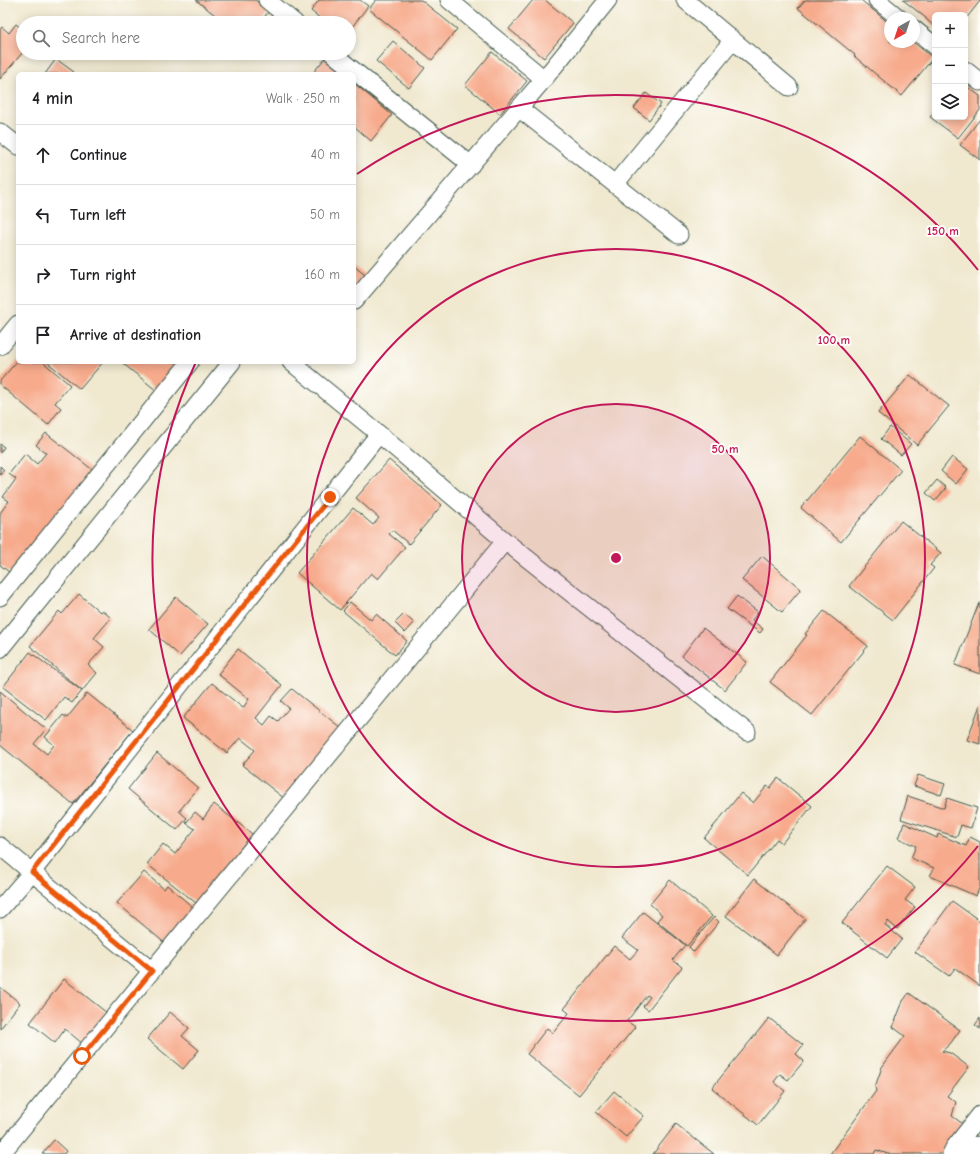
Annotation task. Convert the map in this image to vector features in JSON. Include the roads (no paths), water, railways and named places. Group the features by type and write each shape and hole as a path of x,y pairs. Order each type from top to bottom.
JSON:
{"street":[{"path":"449,0 544,80"},
{"path":"356,299 544,80 608,0"},
{"path":"685,0 789,87"},
{"path":"877,0 892,12"},
{"path":"278,3 289,16"},
{"path":"920,34 932,44"},
{"path":"615,184 733,40"},
{"path":"341,60 356,72"},
{"path":"356,72 471,165"},
{"path":"520,108 679,235"},
{"path":"0,132 16,144"},
{"path":"0,346 16,326"},
{"path":"0,598 188,364"},
{"path":"0,649 230,364"},
{"path":"296,364 505,541 747,732"},
{"path":"0,909 32,872 379,434"},
{"path":"1,1154 505,541"},
{"path":"0,846 152,971"},
{"path":"952,1151 980,1115"},
{"path":"952,1151 980,1145"}]}
